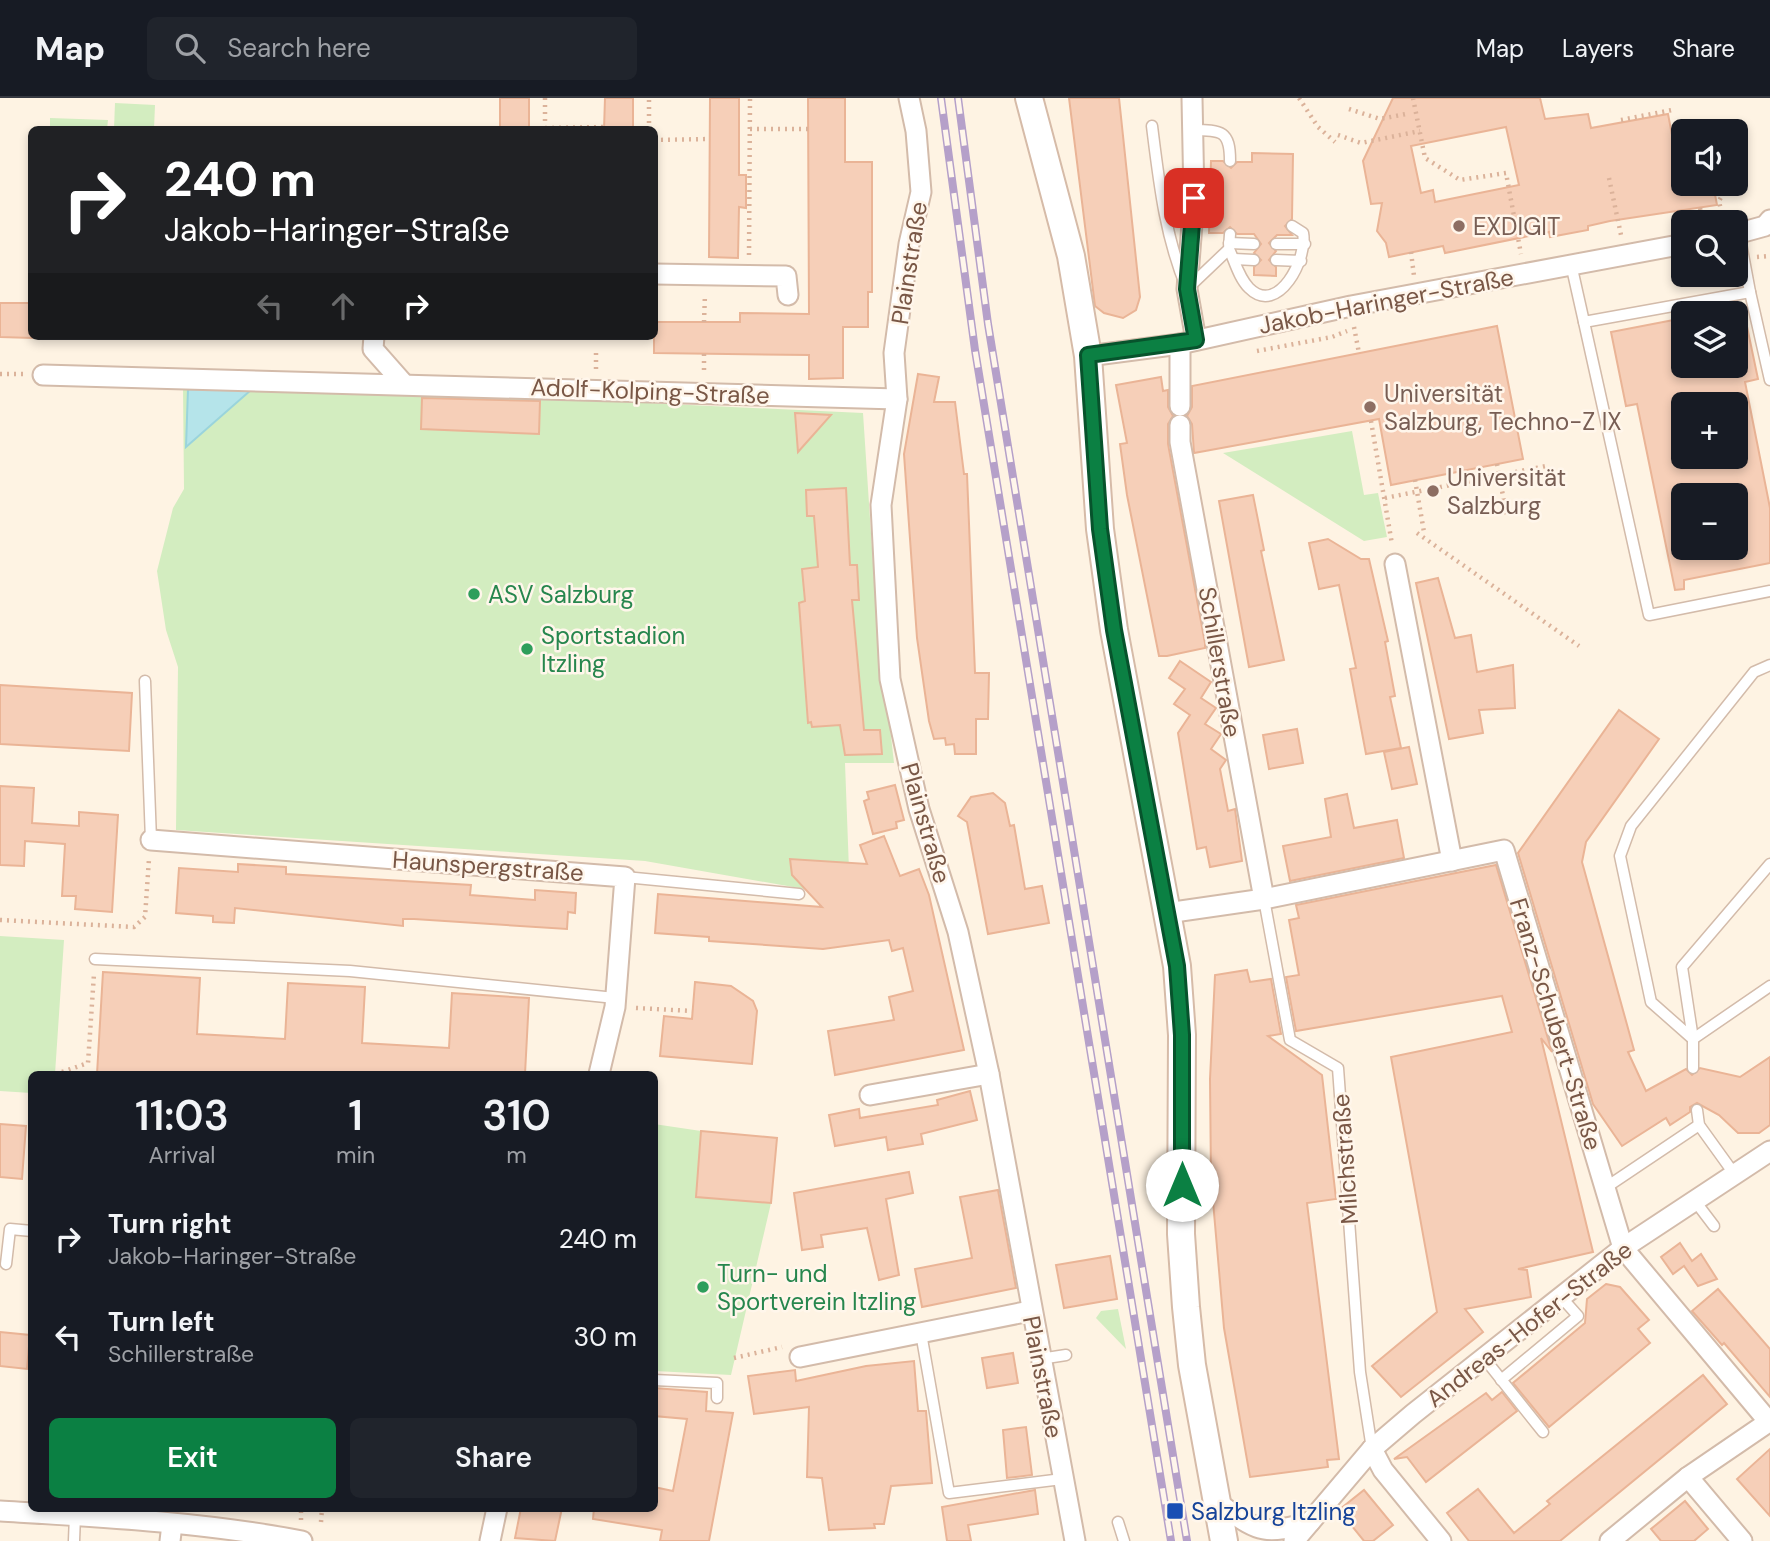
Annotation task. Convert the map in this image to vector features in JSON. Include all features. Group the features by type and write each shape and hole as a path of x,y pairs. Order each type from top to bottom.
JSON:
{"main road":[{"path":"1029,98 1071,256 1088,355 1100,529 1114,630 1177,966 1182,1035 1181,1234 1186,1307 1192,1365 1224,1541"}],"street":[{"name":"Plainstraße","path":"909,98 916,131 921,192 909,244 894,353 897,399 881,505 890,679 919,809 958,932 989,1074 1030,1311 1075,1541"},
{"name":"Schillerstraße","path":"1192,98 1194,198 1187,289 1188,342 1180,415 1180,442 1264,899"},
{"path":"1748,227 1768,224"},
{"name":"Jakob-Haringer-Straße","path":"1088,355 1188,342 1524,272 1671,247"},
{"path":"658,274 786,276 788,295"},
{"path":"374,340 373,349 403,383"},
{"name":"Adolf-Kolping-Straße","path":"43,375 403,383 897,399"},
{"path":"1395,564 1452,861"},
{"name":"Haunspergstraße","path":"151,840 625,877"},
{"name":"Franz-Schubert-Straße","path":"1167,913 1264,899 1504,850 1623,1248"},
{"path":"600,1071 622,1003 625,877"},
{"path":"870,1095 989,1074"},
{"name":"Andreas-Hofer-Straße","path":"1294,1541 1372,1449 1484,1357 1623,1248 1770,1152"},
{"path":"1609,1541 1688,1477 1770,1421 1623,1248"},
{"path":"800,1357 1030,1311"},
{"path":"1372,1449 1383,1469 1441,1541"},
{"path":"1688,1477 1742,1541"},
{"path":"1216,1502 1255,1528 1270,1532 1310,1522"},
{"path":"0,1511 75,1516 171,1532 243,1530 302,1541"},
{"path":"490,1541 496,1512"}],"lane":[{"path":"1152,126 1161,204 1174,257 1187,289 1231,246 1254,244"},
{"path":"1193,130 1218,131 1226,136 1230,143 1230,161"},
{"path":"1231,246 1249,288 1263,294 1278,291 1295,273 1305,244 1303,233 1292,226"},
{"path":"1276,244 1305,244"},
{"path":"1231,246 1254,260"},
{"path":"1276,260 1301,261"},
{"path":"1571,264 1649,615 1770,591"},
{"path":"1748,285 1770,380"},
{"path":"1584,323 1750,292"},
{"path":"1693,1039 1651,1002 1620,856 1631,826 1754,671 1770,664"},
{"path":"145,681 151,840"},
{"path":"1693,1068 1693,1039 1682,967 1770,864"},
{"path":"625,877 799,894"},
{"name":"Milchstraße","path":"1264,899 1290,1040 1338,1068 1360,1372 1372,1449"},
{"path":"95,959 350,971 622,1003"},
{"path":"1693,1039 1770,986"},
{"path":"1697,1110 1699,1125 1735,1175"},
{"path":"1605,1188 1699,1125"},
{"path":"1695,1201 1714,1226"},
{"path":"6,1264 10,1229 28,1231"},
{"path":"1501,1380 1578,1316 1562,1298"},
{"path":"921,1334 949,1493 1062,1479"},
{"path":"1040,1359 1066,1355"},
{"path":"1484,1357 1543,1432"},
{"path":"658,1380 717,1383 717,1398"},
{"path":"74,1541 75,1516"},
{"path":"1118,1522 1124,1541"}],"path":[{"path":"545,98 545,126"},
{"path":"649,98 649,126"},
{"path":"749,276 750,98"},
{"path":"1299,98 1318,127 1335,142"},
{"path":"1413,98 1425,158 1460,180 1506,173 1524,272"},
{"path":"1349,109 1380,119 1406,114"},
{"path":"1621,120 1672,110"},
{"path":"750,129 808,129"},
{"path":"1338,135 1361,143 1420,131"},
{"path":"658,140 710,139"},
{"path":"1609,178 1625,256"},
{"path":"704,322 705,275"},
{"path":"1354,327 1359,353"},
{"path":"1371,421 1395,564"},
{"path":"1497,464 1507,517"},
{"path":"1385,498 1546,467"},
{"path":"1415,480 1420,532 1579,646"},
{"path":"0,920 134,927 145,917 151,840"},
{"path":"65,1071 88,1063 95,959"},
{"path":"622,1003 692,1011"},
{"path":"734,1357 796,1343 800,1357"},
{"path":"301,1512 301,1520"},
{"path":"321,1522 322,1512"}],"green space":[{"path":"115,103 155,105 154,126 114,126"},
{"path":"50,118 108,120 107,126 50,126"},
{"name":"Sportstadion Itzling","path":"183,386 540,398 863,413 875,594 894,763 845,763 850,897 645,861 176,830 178,667 166,630 157,571 173,508 184,489"},
{"path":"1352,431 1364,495 1378,493 1387,537 1364,541 1223,453"},
{"path":"0,936 64,940 55,1071 28,1071 28,1093 0,1091"},
{"name":"Turn- und Sportverein Itzling","path":"658,1125 701,1131 696,1197 771,1203 731,1375 658,1371"},
{"path":"1118,1309 1126,1349 1096,1318 1101,1311"}],"water":[{"path":"188,389 251,390 186,447"}],"building":[{"path":"500,98 529,98 529,126 500,126"},
{"path":"605,98 633,98 633,126 604,126"},
{"path":"710,98 739,98 739,175 746,175 746,208 739,207 738,258 709,257"},
{"path":"808,98 845,98 845,162 872,162 872,292 868,292 868,327 843,327 843,378 809,379 809,355 654,353 654,340 658,340 658,322 740,322 740,313 809,314"},
{"path":"1069,98 1119,98 1140,297 1136,310 1123,318 1104,313 1095,306"},
{"path":"1393,98 1540,98 1545,119 1588,114 1591,128 1668,114 1671,130 1671,196 1715,196 1717,205 1610,221 1588,226 1588,230 1550,237 1549,232 1445,253 1443,246 1389,257 1386,243 1377,231 1382,203 1371,204 1363,161","holes":["1506,127 1519,185 1435,202 1433,190 1421,193 1411,146"]},
{"path":"1252,153 1293,154 1292,219 1285,226 1292,235 1277,235 1269,243 1276,251 1269,260 1276,267 1276,276 1254,275 1254,267 1261,260 1254,253 1261,244 1254,234 1237,234 1230,227 1223,233 1209,233 1211,161 1223,161 1231,168 1237,162 1252,162"},
{"path":"0,303 28,303 28,338 0,337"},
{"path":"1671,320 1671,378 1748,378 1748,331 1758,379 1745,382 1747,392 1671,392 1671,469 1748,469 1748,397 1770,508 1770,563 1684,580 1684,589 1675,590 1637,404 1626,406 1611,332"},
{"name":"Universität Salzburg, Techno-Z IX","path":"1497,326 1523,459 1391,485 1379,419 1194,453 1192,424 1187,416 1192,407 1192,386"},
{"path":"918,374 939,377 934,402 955,402 964,474 967,474 975,673 989,673 988,719 976,719 976,754 955,754 954,744 946,745 945,738 934,739 929,721 917,638 904,454"},
{"path":"1161,377 1163,391 1168,390 1168,407 1173,416 1168,424 1168,444 1205,643 1205,648 1167,656 1159,656 1127,495 1120,444 1127,443 1116,385"},
{"path":"422,398 540,401 539,434 421,429"},
{"path":"795,413 831,415 798,452"},
{"path":"846,488 850,565 857,565 859,600 852,600 864,730 880,730 882,754 845,755 840,725 812,727 811,722 808,723 799,603 805,601 802,569 818,567 814,516 807,516 806,490"},
{"path":"1253,495 1264,550 1261,551 1284,660 1249,667 1219,501"},
{"path":"1328,539 1361,559 1369,559 1388,641 1385,642 1395,696 1390,697 1401,748 1366,754 1350,669 1356,668 1339,585 1319,589 1309,543"},
{"path":"1438,578 1455,638 1471,635 1477,672 1513,665 1515,708 1479,710 1483,733 1449,739 1416,583"},
{"path":"1180,661 1211,682 1201,698 1216,708 1205,724 1221,734 1211,749 1226,760 1220,769 1228,811 1235,809 1242,861 1210,867 1206,847 1197,849 1178,733 1190,715 1174,704 1185,689 1169,678"},
{"path":"0,685 132,693 129,751 0,744"},
{"path":"1619,710 1659,739 1586,842 1582,862 1634,1050 1628,1052 1646,1091 1686,1069 1692,1075 1700,1068 1740,1077 1770,1057 1770,1125 1759,1133 1738,1133 1719,1115 1697,1103 1690,1107 1690,1112 1670,1125 1666,1118 1622,1146 1593,1104 1518,853"},
{"path":"1297,729 1303,763 1269,769 1263,735"},
{"path":"1409,747 1417,784 1392,789 1384,752"},
{"path":"895,785 904,820 896,822 897,828 873,834 864,801 869,799 867,792"},
{"path":"0,786 34,788 32,823 79,826 79,812 118,815 112,912 75,909 76,896 62,896 65,844 25,841 24,866 0,865"},
{"path":"993,793 1005,803 1010,826 1014,825 1025,889 1042,886 1049,923 988,934 967,822 958,816 971,797"},
{"path":"1347,794 1354,828 1397,820 1404,858 1290,881 1283,846 1331,837 1325,799"},
{"path":"884,836 900,876 919,869 929,895 964,1050 835,1075 828,1031 894,1020 889,997 913,991 903,948 892,951 889,940 823,949 709,941 709,937 655,933 658,894 822,907 792,875 790,859 867,864 860,845"},
{"path":"238,864 286,867 286,874 471,885 470,895 535,900 535,890 576,893 575,913 568,912 567,929 414,919 403,919 403,926 235,908 234,923 213,922 213,916 176,913 179,868 238,872"},
{"path":"1496,865 1552,1052 1541,1038 1593,1252 1518,1269 1527,1270 1531,1297 1465,1309 1483,1332 1401,1397 1372,1366 1437,1312 1391,1057 1512,1032 1502,996 1296,1031 1286,977 1299,975 1289,920 1299,918 1296,905"},
{"path":"1247,970 1250,982 1271,979 1281,1034 1268,1036 1322,1075 1336,1199 1307,1203 1339,1459 1327,1460 1328,1467 1250,1477 1224,1328 1211,1178 1210,1079 1215,975"},
{"path":"103,972 200,978 197,1034 285,1039 288,983 365,987 362,1043 449,1048 452,993 529,998 525,1071 97,1071"},
{"path":"695,982 731,986 753,1001 757,1011 752,1064 660,1056 664,1016 692,1019"},
{"path":"970,1091 977,1120 921,1134 923,1144 888,1150 886,1137 835,1146 829,1115 859,1109 860,1118 938,1105 937,1100"},
{"path":"0,1124 26,1126 22,1179 0,1177"},
{"path":"701,1131 777,1138 771,1203 696,1197"},
{"path":"909,1172 913,1193 886,1199 899,1275 879,1280 867,1228 821,1235 823,1247 802,1250 794,1193"},
{"path":"998,1190 1016,1288 922,1307 915,1269 972,1258 960,1197"},
{"path":"1680,1243 1692,1261 1701,1254 1717,1279 1698,1286 1684,1266 1673,1274 1661,1257"},
{"path":"1110,1256 1117,1299 1064,1308 1056,1265"},
{"path":"1606,1284 1620,1287 1649,1320 1638,1329 1650,1343 1549,1427 1513,1383 1585,1323 1587,1299"},
{"path":"1718,1289 1770,1349 1770,1397 1724,1343 1722,1345 1692,1311"},
{"path":"0,1332 28,1335 27,1369 0,1366"},
{"path":"1013,1353 1018,1383 987,1388 982,1358"},
{"path":"914,1361 918,1411 926,1411 932,1483 891,1486 884,1524 874,1524 875,1528 829,1530 822,1478 807,1477 809,1407 754,1414 748,1376 795,1370 796,1381 866,1366"},
{"path":"1703,1375 1727,1404 1560,1541 1469,1541 1447,1513 1478,1489 1514,1533 1550,1504 1547,1501"},
{"path":"658,1388 707,1392 706,1411 733,1413 709,1541 660,1541 662,1530 593,1519 594,1512 658,1512 658,1488 673,1491 687,1419 658,1416"},
{"path":"1502,1392 1517,1411 1426,1482 1407,1457 1394,1459 1486,1393 1492,1400"},
{"path":"1026,1427 1032,1475 1007,1478 1003,1430"},
{"path":"1770,1449 1770,1516 1737,1479"},
{"path":"1035,1490 1038,1514 968,1525 971,1541 947,1541 942,1507"},
{"path":"1364,1490 1393,1525 1373,1541 1364,1541 1339,1510"},
{"path":"1685,1501 1708,1529 1694,1541 1661,1541 1651,1529"},
{"path":"520,1512 561,1512 555,1541 515,1538"}],"railway":[{"path":"941,98 975,350 1171,1541"},
{"path":"958,98 988,324 1187,1541"}],"place":[{"name":"EXDIGIT","path":"1459,226"},
{"name":"Universität Salzburg, Techno-Z IX","path":"1370,407"},
{"name":"Universität Salzburg","path":"1433,491"},
{"name":"ASV Salzburg","path":"474,594"},
{"name":"Sportstadion Itzling","path":"527,649"},
{"name":"Turn- und Sportverein Itzling","path":"703,1287"},
{"name":"Salzburg Itzling","path":"1175,1511"}],"route":[{"path":"1182,1185 1182,1035 1177,966 1114,630 1100,529 1088,355 1196,340 1187,289 1194,198"}]}
